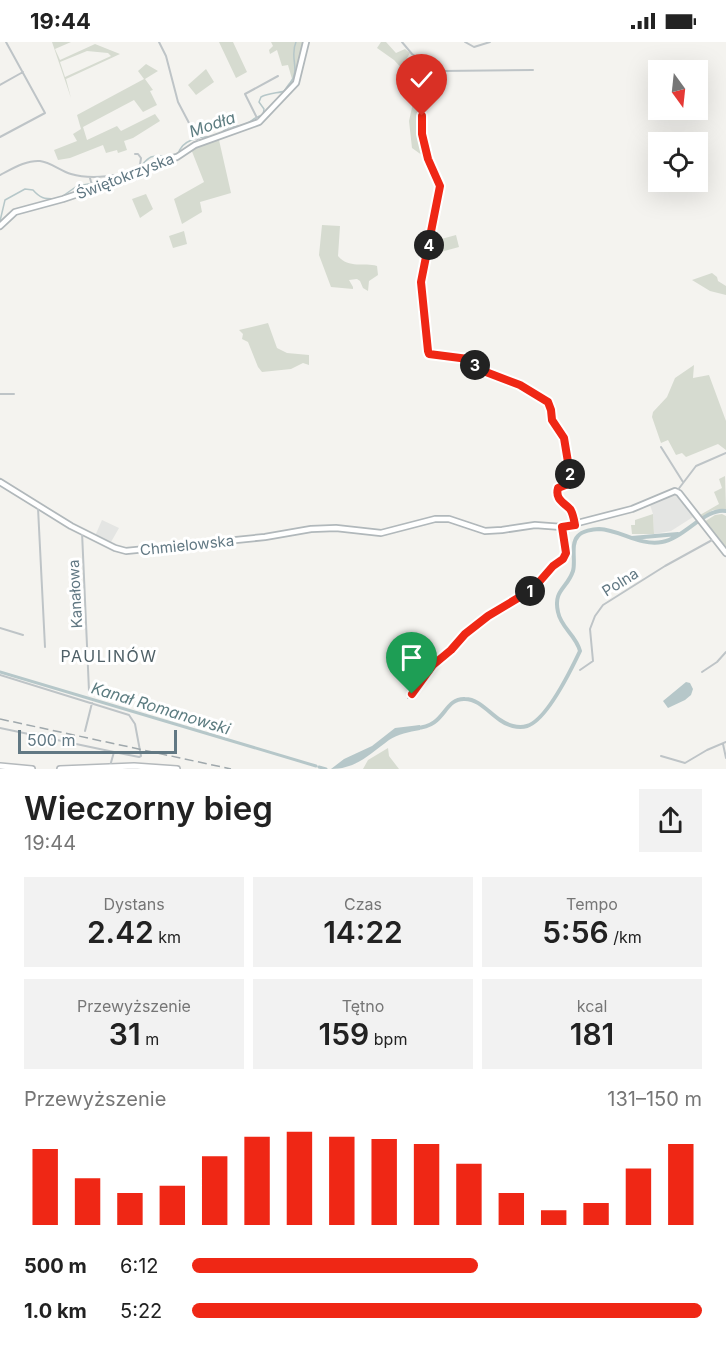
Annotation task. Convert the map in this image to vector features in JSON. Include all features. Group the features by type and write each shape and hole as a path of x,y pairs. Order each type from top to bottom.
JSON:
{"main road":[{"path":"0,766 32,769"},
{"path":"60,769 110,766 177,769"}],"street":[{"path":"0,137 45,113 6,42"},
{"path":"159,42 166,57 178,102 199,142"},
{"path":"278,76 245,94 258,118 295,84 306,42"},
{"path":"402,42 412,54 439,70 451,72 533,70"},
{"path":"465,42 474,47 490,42"},
{"path":"439,70 438,79 422,116 422,134 428,159 440,186 421,282 428,351 429,354 468,359 478,369 520,385 548,402 553,423 564,438 571,480 568,484 558,488 556,493 572,513 575,525"},
{"path":"0,85 23,72"},
{"name":"Świętokrzyska","path":"0,226 15,212 133,176 157,163 177,157 199,142 250,126 258,118"},
{"path":"0,175 23,164 41,161 72,174 90,178 112,176 136,168 141,158 135,154"},
{"path":"90,178 93,188"},
{"path":"0,394 14,394"},
{"path":"661,447 683,482"},
{"path":"726,453 696,466 677,491 726,553"},
{"name":"Chmielowska","path":"0,482 82,532 126,551 265,537 310,529 336,528 381,533 421,521 440,519 448,519 485,531 535,525 562,527 632,509 677,491"},
{"path":"38,505 45,648"},
{"path":"408,698 433,665 465,634 488,616 533,589 553,566 563,559 566,553 562,527"},
{"name":"Kanałowa","path":"82,532 89,691"},
{"name":"Polna","path":"580,670 593,661 590,629 603,605 665,566 714,539"},
{"path":"0,628 23,635"},
{"path":"702,672 717,662 726,652"},
{"path":"0,675 124,712 132,718 135,724 140,756 0,728"},
{"path":"85,731 92,703"},
{"path":"661,756 681,763 688,762 724,742 726,758"},
{"path":"110,766 114,752"}],"shaded area":[{"path":"52,42 71,42 55,49 60,60 95,44 120,54 66,79 71,98","holes":["87,51 108,53 111,56 65,77 60,62"]},
{"path":"219,42 233,42 247,72 236,78"},
{"path":"271,42 304,42 293,85 287,92 284,90 292,79 288,65 282,66 277,50 270,54 269,50 273,46"},
{"path":"381,42 386,42 396,53 405,49 410,53 407,58 415,69 423,75 437,79 421,115 426,158 412,148 409,121 417,85 394,60 377,48"},
{"path":"146,64 158,71 145,79 153,90 150,91 157,105 143,112 134,100 83,127 87,140 117,126 121,131 155,114 160,121 124,141 127,150 106,153 103,145 70,158 58,160 54,150 77,141 73,134 81,129 77,115 144,79 138,71"},
{"path":"206,69 214,82 196,95 188,85"},
{"path":"219,140 231,193 200,202 202,212 182,224 174,199 204,182 191,149"},
{"path":"146,194 153,209 140,218 132,199"},
{"path":"322,225 340,226 338,256 342,260 352,264 377,266 378,275 369,281 368,291 357,279 349,280 353,289 331,287 319,255"},
{"path":"184,231 187,244 173,248 169,236"},
{"path":"456,235 459,247 437,253 434,241"},
{"path":"712,273 726,286 726,295 710,291 692,280"},
{"path":"268,323 277,348 287,353 309,355 309,365 303,363 291,369 262,372 248,342 242,339 243,334 239,330"},
{"path":"694,365 693,378 709,375 726,421 726,450 718,444 686,457 682,453 676,455 668,440 661,443 652,417 653,412 667,397 675,378"},
{"path":"725,476 726,509 713,510 702,517 700,515 719,504 714,492 722,488 719,479"},
{"path":"675,494 693,517 671,531 654,534 650,505"},
{"path":"653,514 654,534 632,534 631,525 635,525 635,520"},
{"path":"715,515 726,516 726,550 704,522"},
{"path":"102,520 119,528 111,542 95,536"},
{"path":"686,682 690,683 693,689 691,695 668,708 663,701"},
{"path":"420,725 420,730 392,738 355,764 331,769 344,759 372,746 395,728"},
{"path":"388,748 389,756 399,769 363,769 368,760"}],"waterway":[{"name":"Modła","path":"219,135 226,129 246,124 263,115 264,109 259,102 261,97 285,90 295,73 294,48 296,42"},
{"name":"Modła","path":"137,170 151,157 175,155 191,140 212,137"},
{"name":"Modła","path":"60,198 77,186 106,181 130,173"},
{"name":"Modła","path":"0,221 5,200 25,189 33,190 42,198 55,199"},
{"path":"416,728 433,723 452,703 458,700 475,701 503,722 516,727 524,727 535,722 550,705 580,651 560,618 557,605 559,594 573,571 574,543 580,534 599,529 646,542 662,542 670,540 702,518 718,511 726,511"},
{"path":"632,538 678,534"},
{"name":"Kanał Romanowski","path":"0,672 316,766"},
{"name":"Kanał Romanowski","path":"319,767 326,769"}],"railway":[{"path":"0,719 231,769"}],"district":[{"name":"PAULINÓW","path":"109,656"}],"route":[{"path":"412,694 433,665 445,656 465,634 488,616 533,589 553,566 563,559 566,553 562,527 575,525 570,509 564,506 556,493 558,488 568,484 571,480 564,438 552,420 548,402 520,385 478,369 468,359 429,354 421,282 440,194 440,182 432,171 424,145 422,116"}]}
